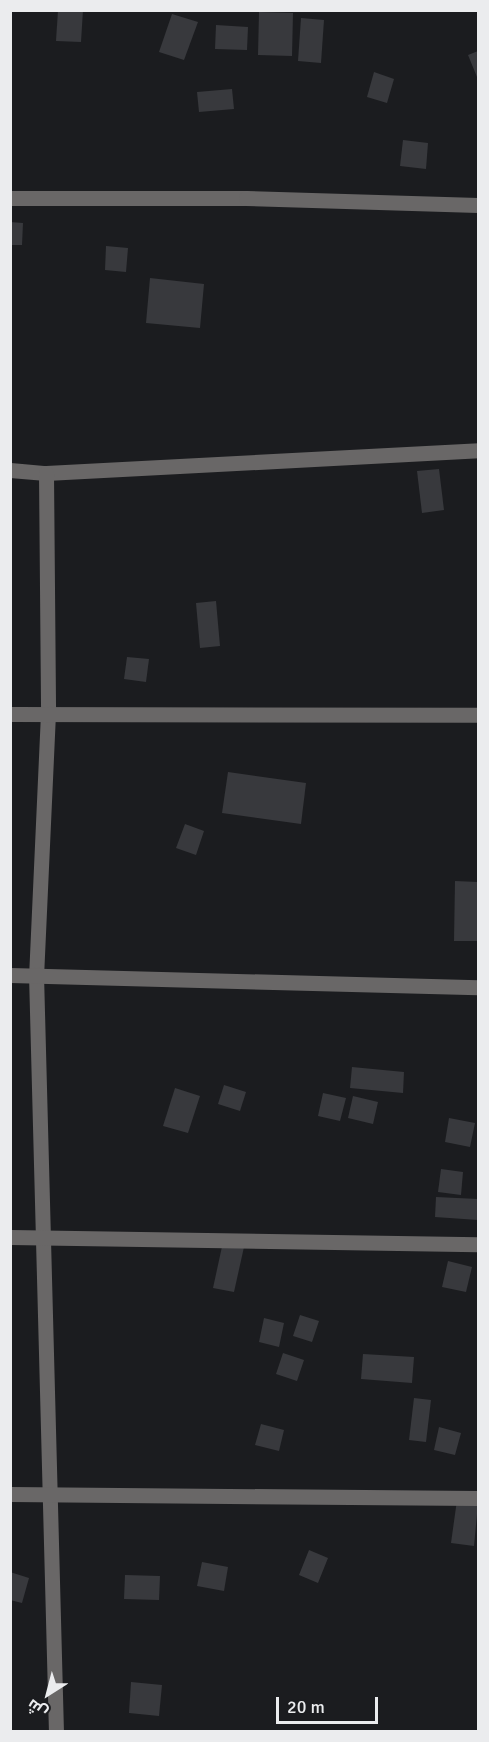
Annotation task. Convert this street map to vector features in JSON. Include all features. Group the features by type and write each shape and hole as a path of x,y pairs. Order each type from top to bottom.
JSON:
{"street":[{"path":"10,198 246,198 478,205"},
{"path":"10,470 46,473 478,450"},
{"path":"46,473 48,713 36,974 41,1237 56,1731"},
{"path":"10,714 478,714"},
{"path":"10,975 478,987"},
{"path":"10,1237 478,1244"},
{"path":"10,1494 478,1498"}],"building":[{"path":"58,10 83,10 81,42 56,41"},
{"path":"259,12 293,13 292,56 258,55"},
{"path":"172,14 198,22 184,60 159,52"},
{"path":"301,18 324,20 321,63 298,61"},
{"path":"216,25 248,27 247,50 215,49"},
{"path":"478,51 478,76 477,77 468,55"},
{"path":"374,72 394,79 387,103 367,97"},
{"path":"232,89 234,109 199,112 197,92"},
{"path":"403,140 428,143 426,169 400,166"},
{"path":"10,222 23,223 22,245 10,245"},
{"path":"106,246 128,248 126,272 105,270"},
{"path":"150,278 204,284 200,328 146,323"},
{"path":"439,469 444,510 422,513 417,471"},
{"path":"216,601 220,646 200,648 196,603"},
{"path":"127,657 149,659 146,682 124,679"},
{"path":"228,772 306,783 301,824 222,813"},
{"path":"185,824 204,831 196,855 176,848"},
{"path":"455,881 478,882 478,941 454,941"},
{"path":"352,1067 404,1072 403,1093 350,1088"},
{"path":"224,1085 246,1092 240,1111 218,1104"},
{"path":"175,1088 200,1096 188,1133 163,1126"},
{"path":"323,1093 346,1098 340,1121 318,1116"},
{"path":"353,1096 378,1102 373,1124 348,1118"},
{"path":"449,1118 475,1123 470,1147 445,1142"},
{"path":"441,1169 463,1172 461,1195 438,1192"},
{"path":"436,1197 478,1199 478,1220 435,1217"},
{"path":"223,1242 244,1247 234,1292 213,1288"},
{"path":"448,1261 472,1267 466,1292 442,1287"},
{"path":"300,1315 319,1321 312,1342 293,1336"},
{"path":"264,1318 284,1323 279,1347 259,1342"},
{"path":"283,1353 304,1360 297,1381 276,1374"},
{"path":"363,1354 414,1357 412,1383 361,1379"},
{"path":"414,1398 431,1400 426,1442 409,1440"},
{"path":"261,1424 284,1430 279,1451 255,1445"},
{"path":"439,1427 461,1433 455,1455 434,1450"},
{"path":"457,1500 478,1504 474,1546 451,1543"},
{"path":"309,1550 328,1558 318,1583 299,1575"},
{"path":"202,1562 228,1567 224,1591 197,1586"},
{"path":"10,1572 29,1578 22,1603 10,1600"},
{"path":"125,1575 160,1576 159,1600 124,1599"},
{"path":"131,1682 162,1685 159,1716 129,1713"}]}
